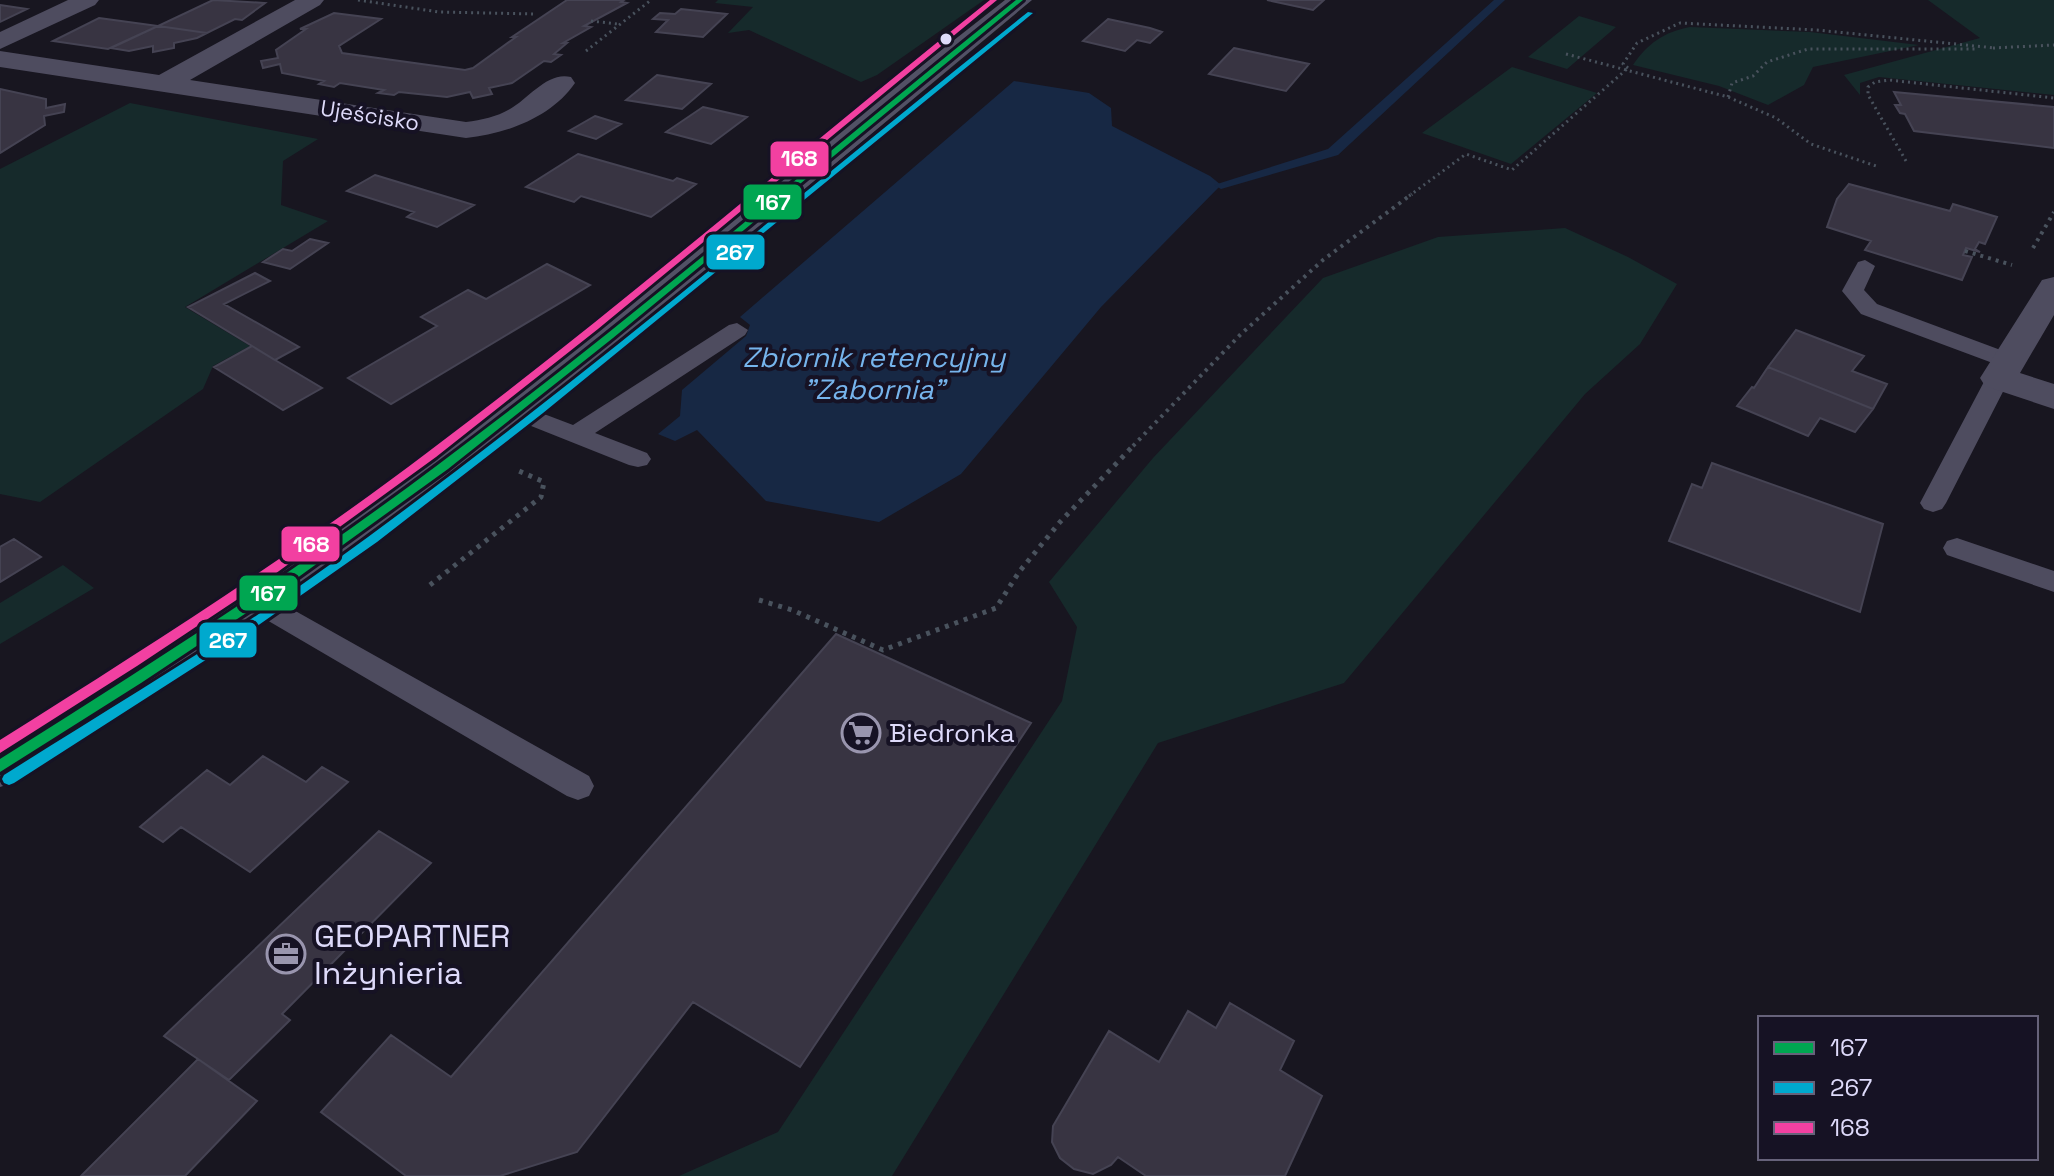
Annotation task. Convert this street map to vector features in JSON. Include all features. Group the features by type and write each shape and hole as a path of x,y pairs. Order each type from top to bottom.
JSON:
{"street":[{"path":"0,41 87,0"},
{"path":"165,83 312,0"},
{"path":"0,766 258,601 361,528 515,411 899,95 1020,0"},
{"name":"Ujeścisko","path":"0,59 466,130 500,126 519,117 562,83"},
{"path":"2054,287 2002,369 2054,397"}],"lane":[{"path":"1865,266 1853,291 1869,309 2002,369 1933,503"},
{"path":"576,434 737,330"},
{"path":"515,411 638,459"},
{"path":"1957,548 2054,582"},
{"path":"258,601 578,786"}],"path":[{"path":"358,0 439,12 533,14"},
{"path":"578,58 651,0"},
{"path":"591,21 620,25"},
{"path":"1628,68 1623,64 1623,58 1635,45 1663,27 1680,23 1817,30 1995,48"},
{"path":"1728,97 1732,83 1753,76 1767,62 1808,49 2054,45"},
{"path":"1566,54 1728,97 1776,118 1819,148 1876,166"},
{"path":"759,600 792,610 883,650 996,608 1019,572 1060,522 1240,335 1323,260 1466,154 1512,170 1628,68"},
{"path":"1906,161 1868,95 1868,87 1875,82 1889,80 2054,98"},
{"path":"1965,251 2021,268"},
{"path":"430,585 541,497 544,482 517,470"}],"green space":[{"path":"718,0 984,0 877,75 861,82 749,30 728,33 753,7 715,3"},
{"path":"1928,0 2054,0 2054,95 1879,77 1860,83 1860,95 1844,75 1980,38"},
{"path":"1579,16 1616,27 1567,69 1528,57"},
{"path":"1690,27 1810,32 1919,45 1813,67 1804,85 1768,105 1719,86 1633,65 1657,40"},
{"path":"1512,67 1597,93 1511,164 1422,133"},
{"path":"130,103 318,139 283,161 281,205 328,221 185,307 250,346 213,366 203,389 40,502 0,494 0,169"},
{"path":"1565,228 1677,284 1640,344 1585,394 1344,683 1158,743 892,1176 679,1176 778,1132 1062,701 1077,627 1049,582 1153,458 1323,278 1438,237"},
{"path":"63,565 94,588 0,644 0,603"}],"water":[{"name":"Zbiornik retencyjny \"Zabornia\"","path":"1014,81 1089,93 1111,108 1112,126 1210,176 1221,185 1101,307 961,474 879,522 766,501 697,430 675,441 658,434 680,416 682,390 746,336 750,325 740,317"}],"building":[{"path":"213,0 265,3 242,20 235,19 207,33 158,26"},
{"path":"567,0 624,0 621,2 627,3 584,26 591,27 563,43 567,43 554,54 561,55 551,62 544,61 512,83 489,88 492,94 473,98 470,92 447,97 378,93 384,90 340,83 334,87 319,84 324,81 282,73 280,64 263,68 261,61 278,58 276,50 306,29 300,29 334,13 381,19 339,46 342,53 465,70 473,68"},
{"path":"1267,0 1324,0 1313,10"},
{"path":"0,5 27,9 0,22"},
{"path":"681,9 727,14 703,37 656,32 668,20 653,19 660,13 675,14"},
{"path":"99,18 158,26 108,49 53,41"},
{"path":"1108,19 1162,32 1150,43 1137,40 1125,51 1083,41"},
{"path":"158,26 207,33 174,43 174,48 153,52 153,46 129,51 111,48"},
{"path":"1234,48 1309,64 1286,91 1209,74"},
{"path":"657,75 711,84 682,109 626,100"},
{"path":"0,89 46,99 46,108 65,104 64,112 44,116 45,125 0,153"},
{"path":"1894,92 2054,107 2054,148 1914,131 1905,114 1900,113 1895,105 1901,105"},
{"path":"703,107 747,117 711,144 666,132"},
{"path":"595,116 621,124 596,139 569,131"},
{"path":"578,154 673,181 677,178 696,184 651,217 581,196 574,202 526,187"},
{"path":"375,175 474,205 437,227 407,217 414,212 347,191"},
{"path":"1849,184 1950,211 1953,204 1997,217 1985,244 1979,242 1975,249 1980,252 1966,248 1963,255 1972,257 1962,280 1865,250 1871,241 1827,227 1837,199"},
{"path":"310,239 328,243 290,269 263,262 283,249 292,251"},
{"path":"547,264 590,285 391,404 348,378 437,326 421,317 468,290 486,299"},
{"path":"255,273 270,281 224,304 299,347 275,360 188,307"},
{"path":"1796,330 1864,356 1852,371 1887,384 1873,409 1768,367"},
{"path":"252,346 322,388 283,410 214,367"},
{"path":"1768,367 1873,409 1855,432 1820,418 1808,436 1737,406"},
{"path":"1712,463 1883,524 1860,612 1669,541 1692,484 1702,488"},
{"path":"14,539 41,557 0,582 0,547"},
{"path":"836,634 1031,723 800,1067 693,1002 577,1152 500,1176 406,1176 321,1112 391,1035 451,1077"},
{"path":"263,756 306,782 322,767 348,782 250,872 181,827 163,842 140,827 207,770 230,785"},
{"path":"379,831 431,863 282,1014 290,1020 229,1080 164,1036"},
{"path":"1230,1003 1294,1041 1280,1070 1322,1096 1285,1176 1146,1176 1118,1157 1111,1165 1093,1174 1074,1169 1060,1158 1052,1142 1053,1126 1109,1031 1159,1062 1188,1011 1216,1028"},
{"path":"198,1059 257,1101 185,1176 81,1176"}],"waterway":[{"path":"1221,185 1333,152 1500,0"}],"transit line":[{"name":"168","path":"0,747 264,576 433,455 595,327 994,0"},
{"name":"167","path":"0,766 271,591 444,466 610,336 1020,0"},
{"name":"267","path":"9,779 239,633 373,539 622,345 1030,13"}],"place":[{"name":"Biedronka","path":"861,733"},
{"name":"GEOPARTNER Inżynieria","path":"286,954"}]}
